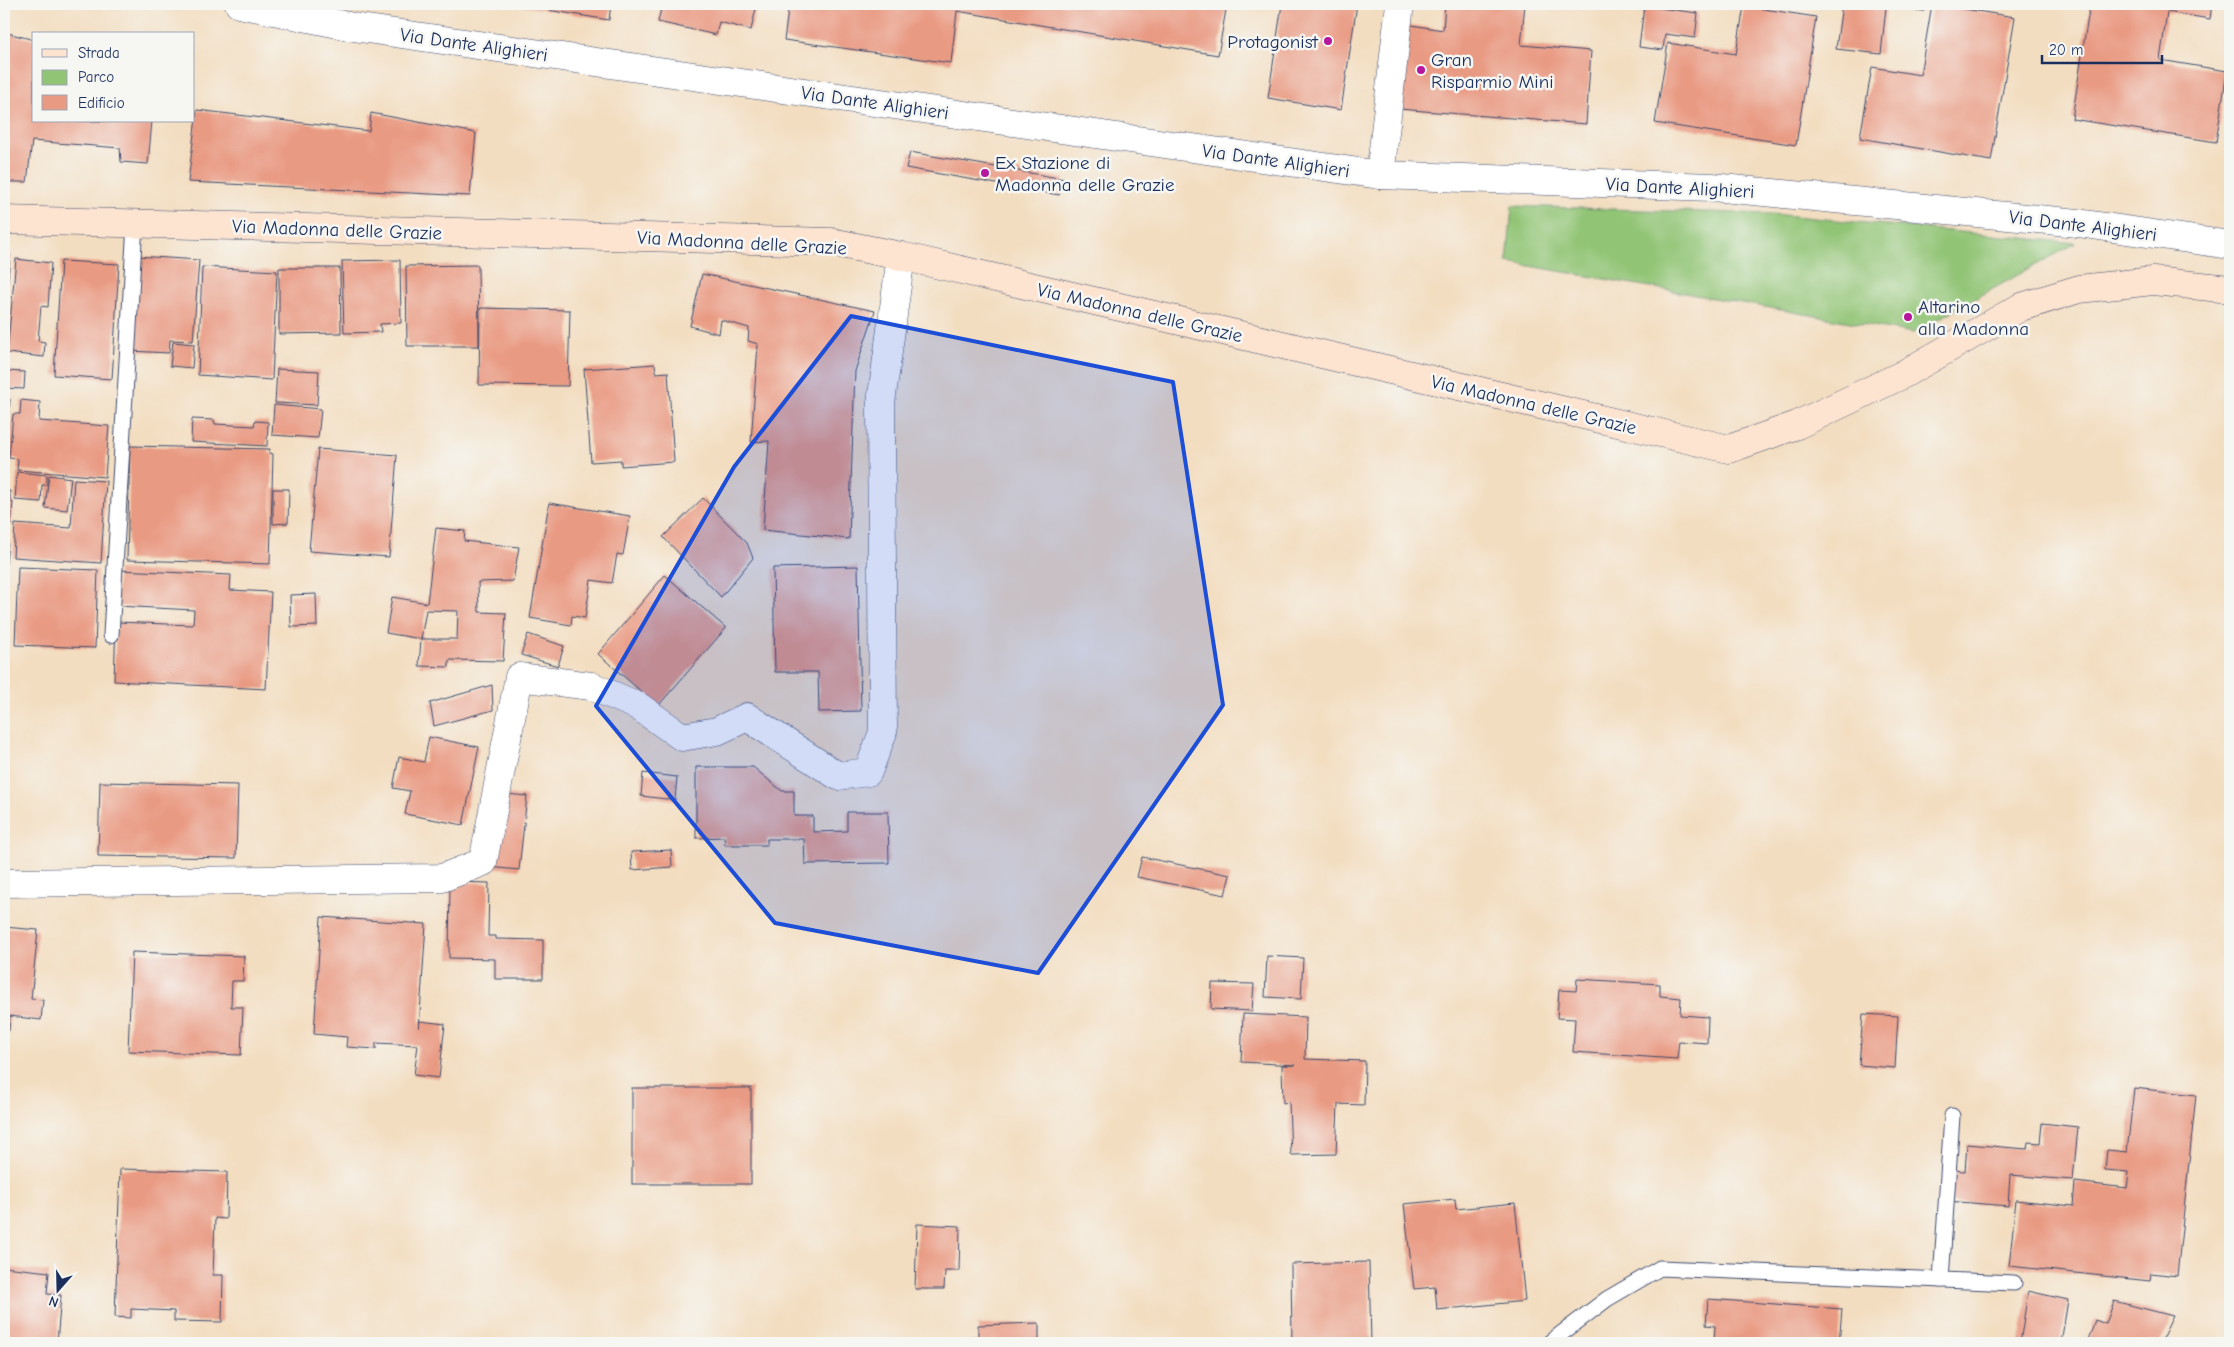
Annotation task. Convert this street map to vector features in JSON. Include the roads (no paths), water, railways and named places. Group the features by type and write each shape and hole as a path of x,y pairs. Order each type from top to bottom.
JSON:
{"main road":[{"name":"Via Madonna delle Grazie","path":"4,220 831,242 901,256 1729,449 1797,425 1902,375 2021,307 2079,289 2153,281 2230,289"}],"street":[{"name":"Via Dante Alighieri","path":"239,4 363,28 1380,175 1712,186 2078,223 2230,245"},
{"path":"1380,175 1400,4"},
{"path":"4,883 442,878 483,862 519,677 591,686 638,706 682,736 717,731 747,717 838,776 868,772 883,732 881,403 901,256"}],"lane":[{"path":"111,635 135,224"},
{"path":"1941,1280 1952,1116"},
{"path":"1549,1343 1607,1299 1660,1268 2014,1283"}],"place":[{"name":"Protagonist","path":"1328,41"},
{"name":"Gran Risparmio Mini","path":"1421,70"},
{"name":"Ex Stazione di Madonna delle Grazie","path":"985,173"},
{"name":"Altarino alla Madonna","path":"1908,317"}]}
